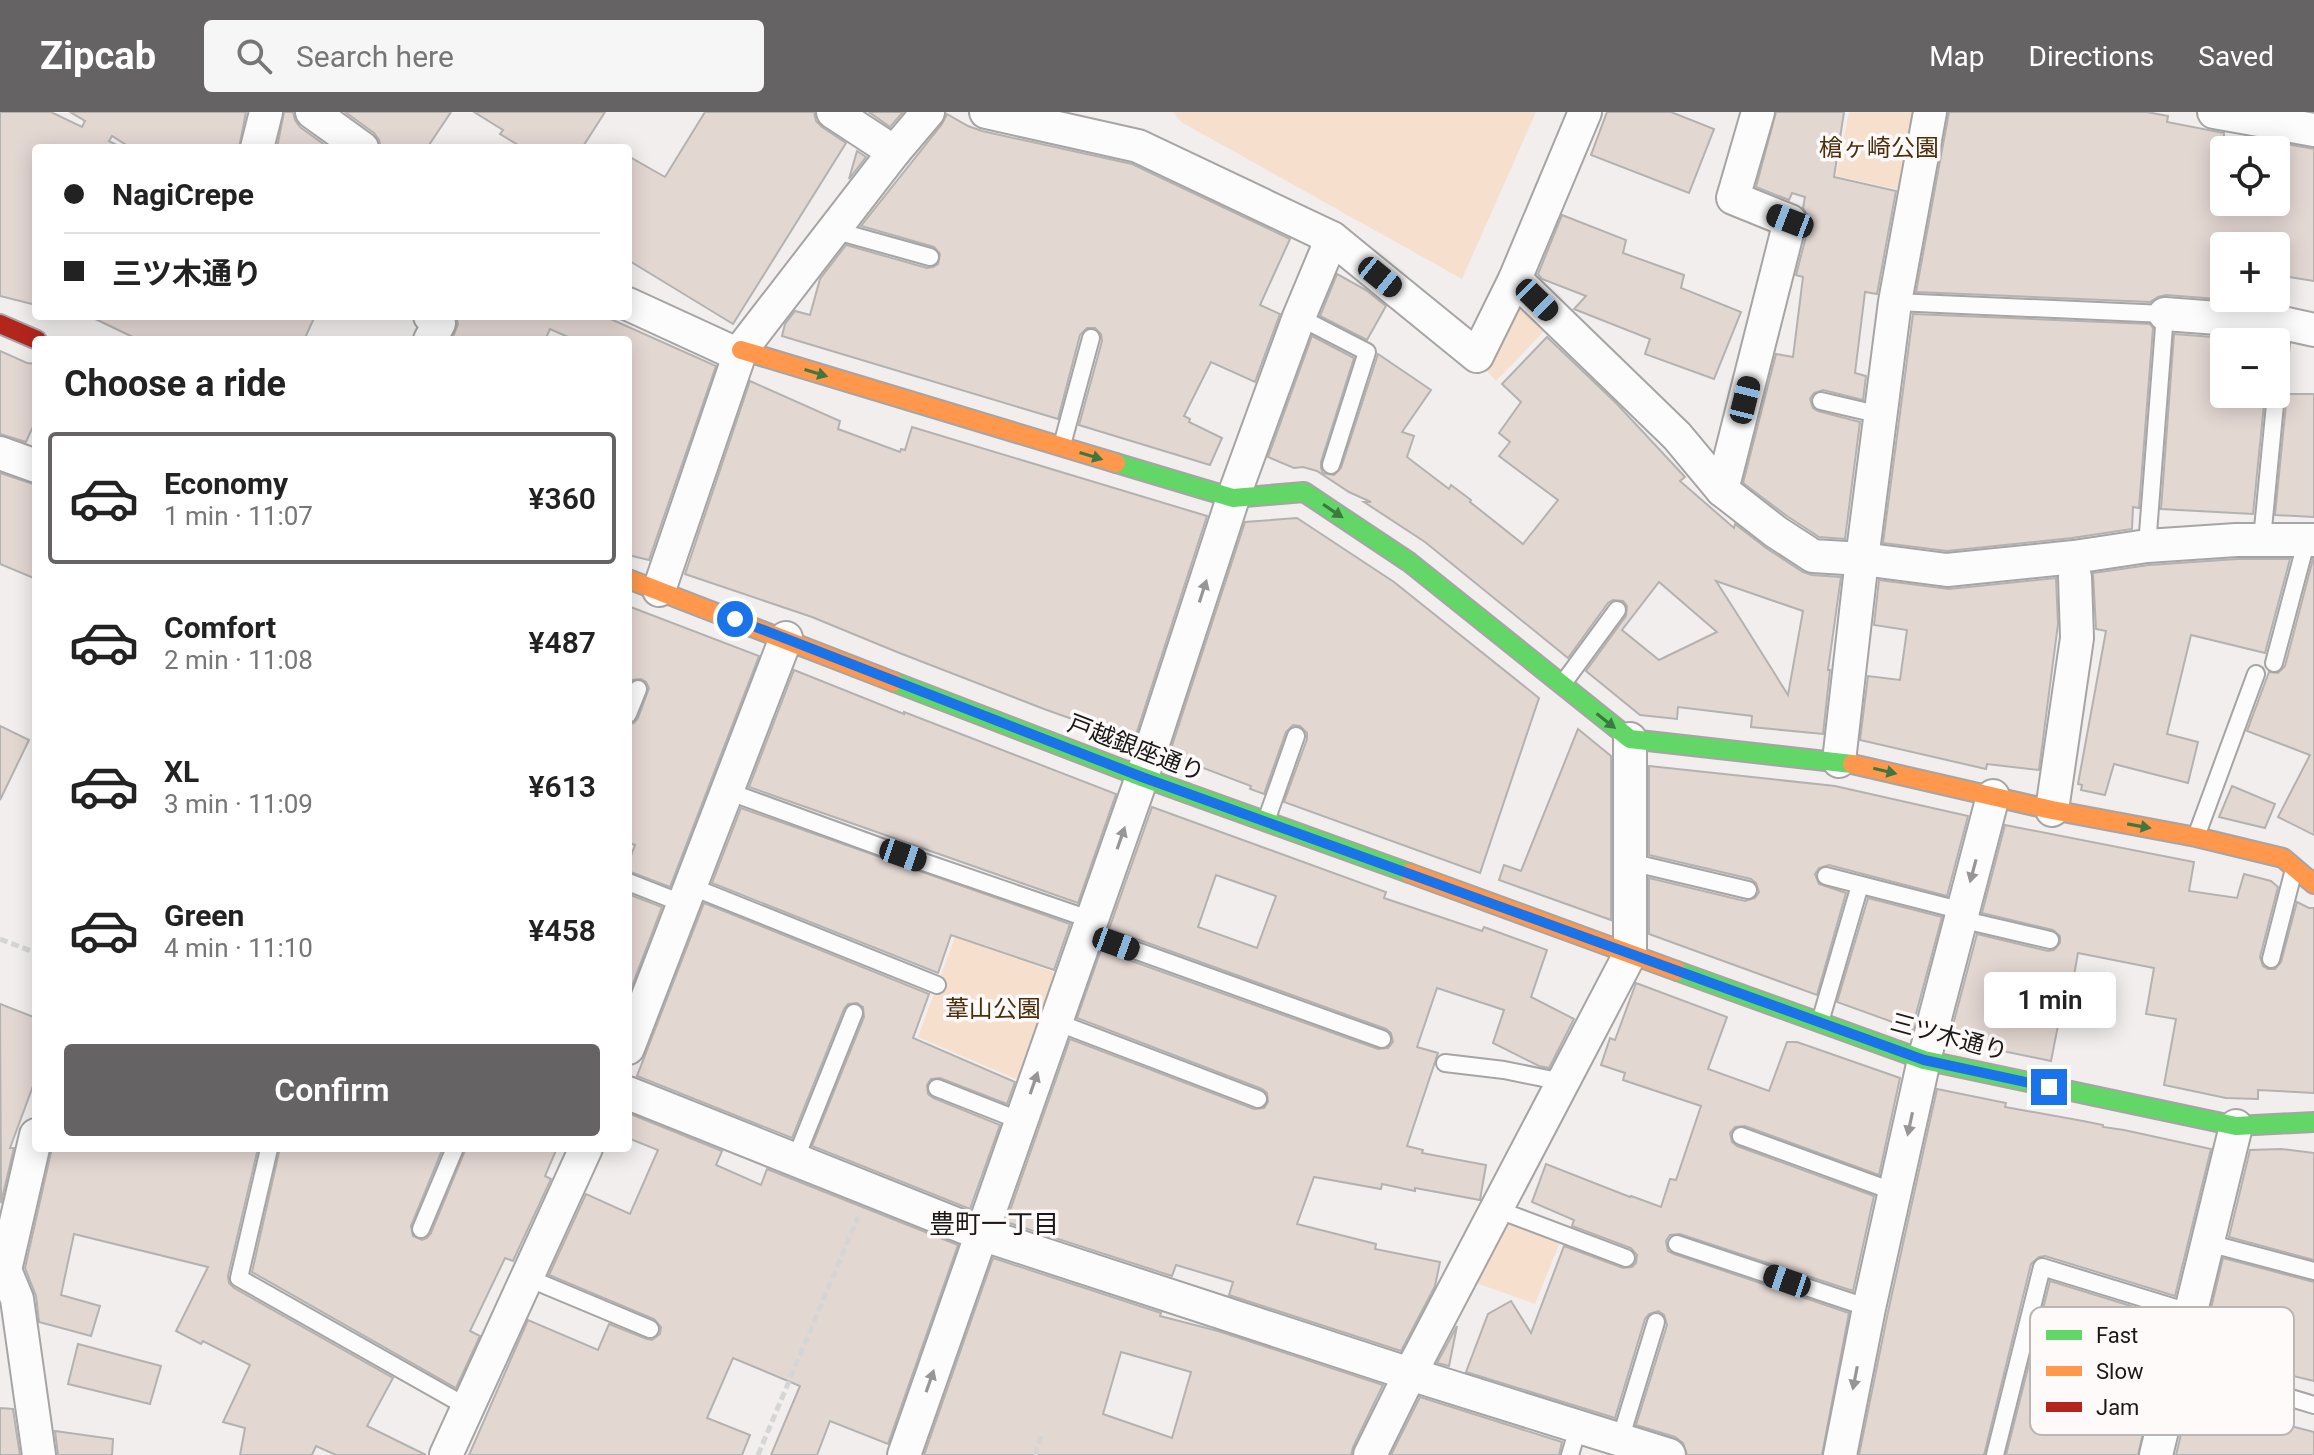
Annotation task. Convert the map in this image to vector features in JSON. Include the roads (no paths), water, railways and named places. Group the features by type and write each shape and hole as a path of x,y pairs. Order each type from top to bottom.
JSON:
{"street":[{"path":"258,144 266,112"},
{"path":"312,112 356,144"},
{"path":"833,112 894,152"},
{"path":"659,590 740,352 928,112"},
{"path":"986,112 1138,146 1332,238 1477,356 1515,279 1585,112"},
{"path":"1722,490 1790,221 1733,198 1758,112"},
{"path":"1839,761 1895,302 1930,112"},
{"path":"2214,112 2314,130"},
{"path":"904,1455 1142,777 1233,498 1299,317 1332,238"},
{"path":"1515,279 1677,436 1722,490 1813,556 1947,570 2147,546 2310,539"},
{"path":"632,306 740,352 1233,498 1304,492 1409,562 1630,739 1839,761 2052,810 2196,837 2283,858 2314,884"},
{"path":"2165,314 2283,323 2314,330"},
{"path":"0,324 32,334"},
{"path":"0,453 32,465"},
{"path":"2052,810 2077,638 2075,577"},
{"name":"戸越銀座通り","path":"632,580 1142,777 1630,954"},
{"path":"632,1038 786,638"},
{"path":"1370,1455 1630,954 1630,739"},
{"path":"1840,1455 1924,1060 1993,796"},
{"name":"三ツ木通り","path":"1630,954 1924,1060 2236,1126 2314,1122"},
{"path":"632,1095 981,1234 1410,1374 1574,1441 1620,1440 1669,1455"},
{"path":"2193,1307 2236,1126"},
{"path":"32,1151 2,1269 17,1299 39,1455"},
{"path":"446,1455 584,1152"},
{"path":"2156,1455 2161,1435"}],"lane":[{"path":"833,230 930,257"},
{"path":"1895,302 2165,314 2147,546"},
{"path":"1299,317 1367,352 1331,465"},
{"path":"2282,328 2283,323"},
{"path":"1061,446 1091,338"},
{"path":"1821,401 1881,415"},
{"path":"2262,539 2275,408"},
{"path":"2274,663 2310,539"},
{"path":"1562,685 1617,610"},
{"path":"2196,837 2256,674"},
{"path":"632,704 638,689"},
{"path":"1266,822 1296,736"},
{"path":"727,791 903,855 1382,1039"},
{"path":"1630,862 1748,890"},
{"path":"2271,959 2295,868"},
{"path":"1826,876 2050,940"},
{"path":"632,883 687,895 937,985"},
{"path":"1819,1023 1860,885"},
{"path":"795,1160 854,1013"},
{"path":"1056,1022 1258,1099"},
{"path":"1445,1063 1504,1070 1563,1082"},
{"path":"937,1088 1021,1121"},
{"path":"1741,1136 1895,1192"},
{"path":"267,1152 239,1278 469,1408"},
{"path":"421,1229 453,1152"},
{"path":"1496,1209 1626,1258"},
{"path":"2208,1243 2314,1271"},
{"path":"1677,1244 1869,1308"},
{"path":"2032,1307 2042,1267 2172,1307"},
{"path":"528,1278 650,1329"},
{"path":"1995,1455 2030,1315"},
{"path":"1620,1440 1656,1322"},
{"path":"2294,1399 2314,1405"}],"district":[{"name":"豊町一丁目","path":"994,1224"}],"park label":[{"name":"槍ヶ崎公園","path":"1879,148"},
{"name":"葦山公園","path":"993,1009"}]}
